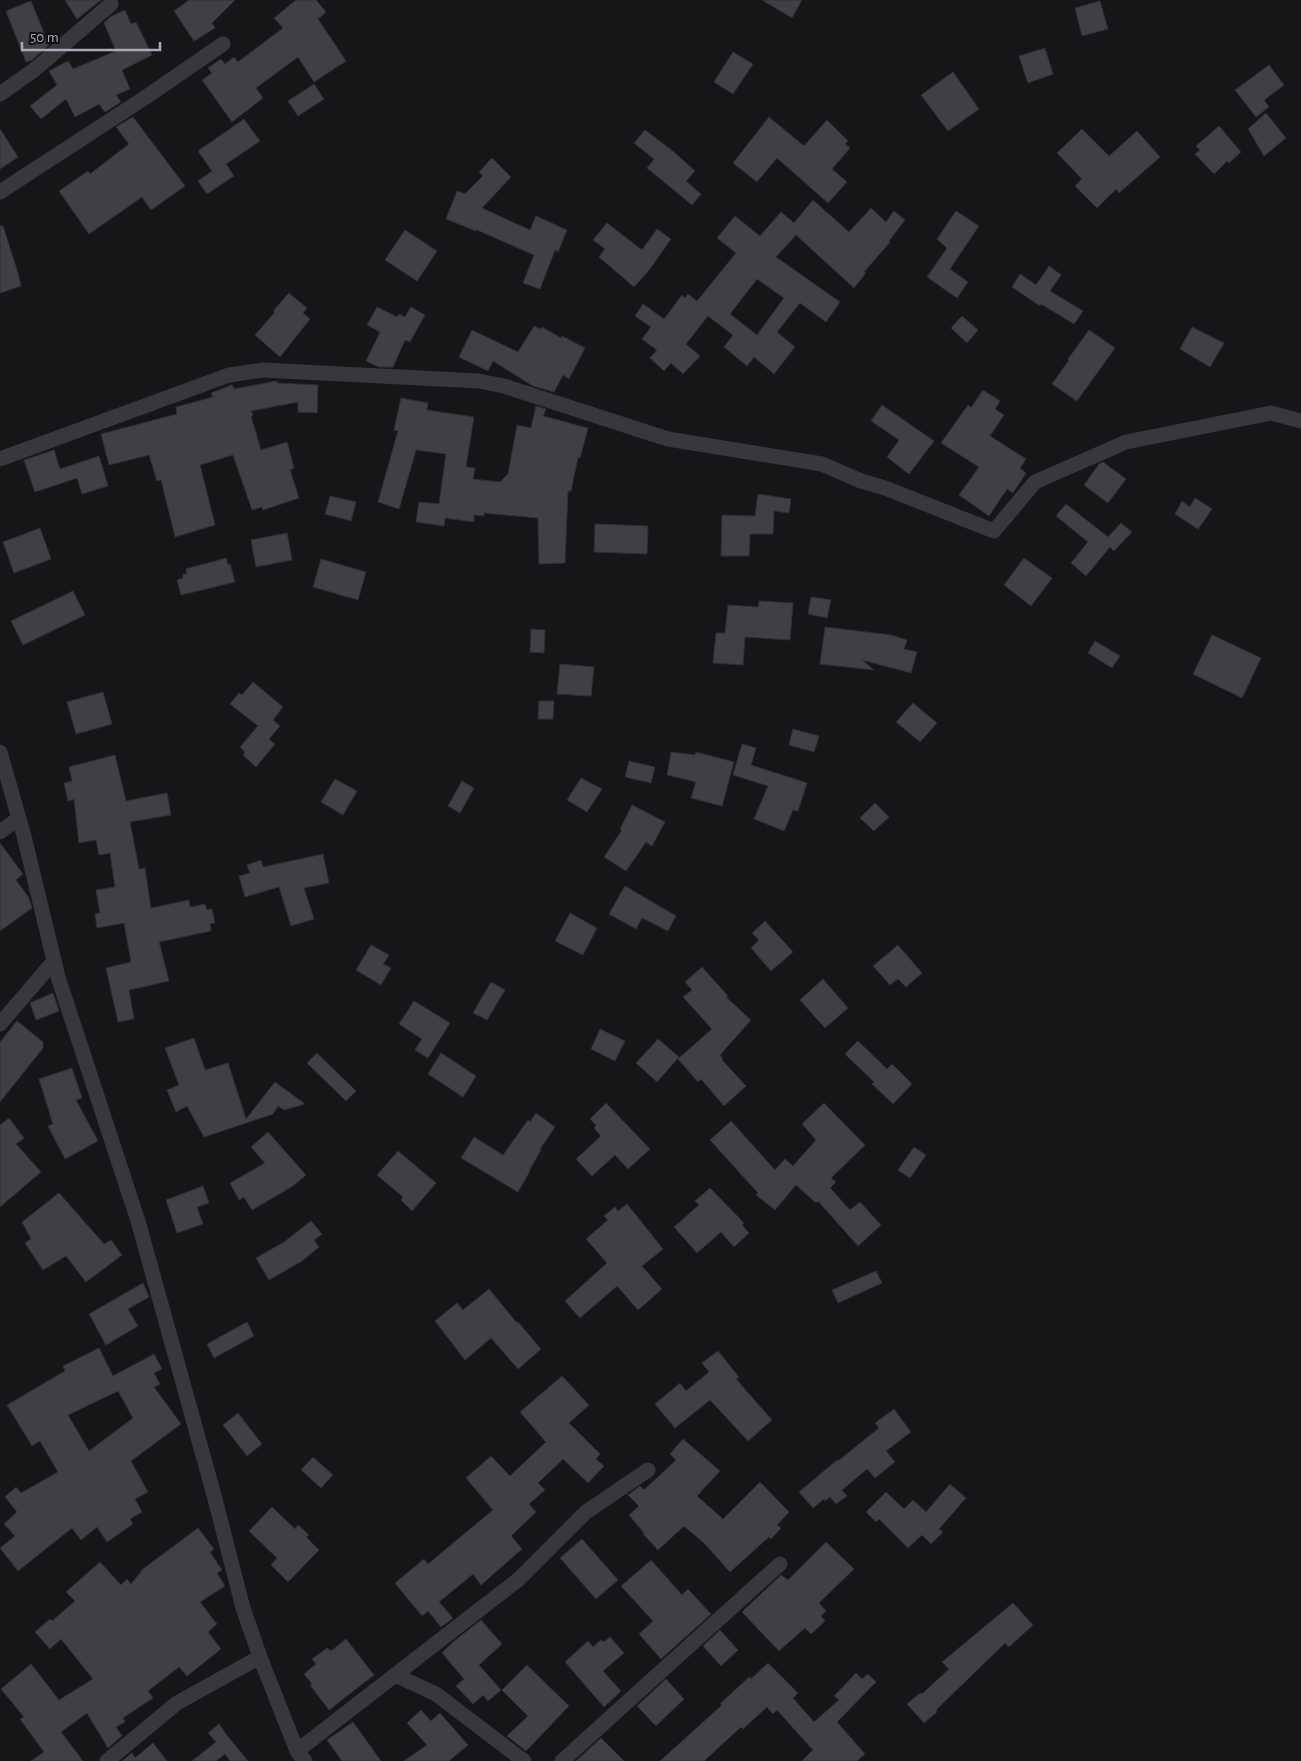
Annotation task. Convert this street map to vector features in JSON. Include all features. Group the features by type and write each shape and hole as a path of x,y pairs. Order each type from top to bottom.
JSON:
{"street":[{"path":"0,94 34,70 111,4"},
{"path":"0,192 146,97 223,44"},
{"path":"0,459 229,375 263,370 479,381 504,386 668,439 822,464 994,531 1035,482 1126,442 1271,413 1301,421"},
{"path":"0,752 19,818 54,961 138,1221 214,1495 243,1608 260,1657 301,1756 394,1675 424,1654 519,1579 586,1512 648,1470"},
{"path":"0,832 19,818"},
{"path":"0,1024 54,961"},
{"path":"562,1761 780,1564"},
{"path":"107,1761 177,1703 260,1657"},
{"path":"394,1675 436,1694 524,1761"}],"building":[{"path":"65,0 101,0 77,19"},
{"path":"189,0 235,0 212,23 215,28 194,41 174,11"},
{"path":"296,0 316,0 326,12 318,19 346,61 314,82 298,57 256,88 263,98 232,122 202,80 212,73 208,68 221,59 225,64 234,57 238,62 283,28 274,18"},
{"path":"762,0 802,0 792,18"},
{"path":"31,1 49,45 32,60 26,62 6,11"},
{"path":"1100,1 1108,29 1082,36 1075,8"},
{"path":"125,10 131,24 136,22 152,55 122,70 130,89 116,95 121,102 105,112 99,104 75,117 66,99 41,119 30,106 57,85 49,71 68,61 73,69 116,51 104,23 110,17"},
{"path":"1045,48 1053,74 1028,83 1019,56"},
{"path":"733,52 753,64 733,94 714,82"},
{"path":"1269,65 1284,85 1264,100 1269,107 1256,117 1235,90"},
{"path":"953,72 979,109 948,131 921,95"},
{"path":"314,84 324,99 298,116 288,101"},
{"path":"1266,113 1286,138 1264,156 1248,129"},
{"path":"133,117 185,186 151,210 142,197 89,234 59,191 88,171 90,174 129,144 116,127"},
{"path":"769,117 804,146 827,120 848,141 845,144 850,148 832,169 847,182 828,203 777,158 757,182 733,163"},
{"path":"244,119 260,141 226,164 234,176 207,194 198,181 212,171 198,151"},
{"path":"1219,126 1241,152 1229,163 1227,161 1214,174 1195,154 1200,150 1196,146"},
{"path":"0,129 18,157 0,169"},
{"path":"1082,129 1109,156 1137,131 1160,157 1119,193 1116,189 1097,208 1075,186 1082,179 1057,153"},
{"path":"645,130 695,171 686,181 701,194 692,205 647,168 654,159 634,143"},
{"path":"492,158 511,177 482,208 530,230 536,216 567,230 558,252 555,250 540,289 523,283 534,255 477,230 446,219 457,191 465,194 483,176 479,172"},
{"path":"813,200 849,232 871,208 886,222 894,211 905,220 890,242 864,272 866,273 854,288 796,235 776,257 840,302 826,322 800,303 777,332 795,347 774,374 754,357 747,366 724,347 733,335 708,316 686,344 700,356 683,374 671,363 664,371 650,358 657,350 642,339 651,327 635,316 643,304 664,319 682,295 685,298 688,294 697,301 736,253 717,238 735,216 760,236 781,212 794,223","holes":["757,279 784,298 757,335 730,314"]},
{"path":"956,211 979,226 950,269 968,282 957,298 927,277 947,248 937,239"},
{"path":"607,223 642,250 657,229 671,239 650,269 634,287 599,257 605,249 593,240"},
{"path":"0,226 3,226 21,286 0,293"},
{"path":"405,230 437,251 417,281 385,260"},
{"path":"1049,266 1061,275 1050,291 1083,311 1074,324 1041,304 1040,306 1012,287 1020,274 1036,285"},
{"path":"289,293 307,308 303,313 310,319 280,357 255,335"},
{"path":"377,307 397,317 399,314 405,317 411,307 425,315 410,342 405,340 393,367 379,367 366,361 380,332 367,325"},
{"path":"962,316 978,330 967,343 951,328"},
{"path":"534,326 540,329 542,327 561,338 562,336 585,348 569,379 563,375 554,392 533,386 493,361 488,371 459,357 472,330 518,352"},
{"path":"1192,327 1224,343 1210,367 1180,349"},
{"path":"1089,330 1115,348 1077,401 1052,384"},
{"path":"276,381 277,383 318,385 317,413 298,412 298,402 251,411 261,450 287,442 294,468 290,470 299,498 263,510 262,507 252,510 233,455 200,465 215,525 175,537 161,480 157,481 149,455 109,465 101,434 177,414 176,407 213,397 211,393 232,385 234,389"},
{"path":"983,390 1000,401 995,409 1004,415 990,436 1026,459 1020,468 1026,473 1013,493 1007,489 989,516 959,495 979,467 941,443 968,405 971,408"},
{"path":"401,398 428,403 427,410 474,417 466,467 475,468 473,479 500,482 508,474 517,425 531,428 536,406 546,409 543,416 588,428 580,458 578,457 571,491 568,491 565,563 539,564 538,518 484,513 484,516 474,515 474,522 445,518 444,526 416,522 419,502 439,504 446,454 416,450 399,509 378,502 398,431 394,430"},
{"path":"882,405 934,441 909,474 887,457 899,440 871,421"},
{"path":"54,450 60,469 99,456 108,486 82,494 77,478 35,492 24,460"},
{"path":"1103,462 1126,479 1108,503 1084,485 1099,464"},
{"path":"758,494 791,499 789,513 774,511 773,534 750,534 749,556 721,556 722,515 755,516"},
{"path":"330,496 356,502 351,521 325,514"},
{"path":"1195,498 1212,509 1198,529 1175,514 1182,501 1190,507"},
{"path":"1066,504 1108,537 1121,523 1132,532 1114,551 1110,547 1086,576 1071,563 1088,542 1056,516"},
{"path":"595,524 648,526 647,554 594,552"},
{"path":"40,528 51,559 14,573 3,542"},
{"path":"287,533 292,560 256,567 251,540"},
{"path":"226,558 228,565 230,564 235,582 181,595 177,580 183,578 183,574 187,574 186,569"},
{"path":"1024,558 1052,578 1031,606 1004,585"},
{"path":"321,559 366,572 358,600 313,587"},
{"path":"73,591 85,615 23,645 11,621"},
{"path":"811,597 831,600 827,618 808,614"},
{"path":"759,601 793,603 790,640 745,637 743,665 713,663 716,633 725,633 728,605 758,607"},
{"path":"825,627 891,635 907,640 904,649 917,652 911,673 862,660 874,670 820,664"},
{"path":"531,629 545,630 544,653 530,652"},
{"path":"1212,635 1261,658 1242,698 1193,674"},
{"path":"1095,641 1120,656 1112,668 1088,653"},
{"path":"560,664 594,667 591,696 557,694"},
{"path":"253,682 283,707 273,720 280,726 269,739 275,744 256,767 243,755 245,752 240,747 258,726 230,704 239,693 242,695"},
{"path":"103,692 112,724 76,734 67,702"},
{"path":"539,701 554,701 553,719 538,719"},
{"path":"913,703 937,723 920,742 896,722"},
{"path":"793,729 819,736 814,752 789,745"},
{"path":"742,744 756,748 751,765 807,783 798,811 793,810 784,831 754,819 768,786 733,775"},
{"path":"671,752 695,755 696,752 734,762 722,806 691,798 696,782 667,775"},
{"path":"115,755 126,801 167,793 171,815 130,822 139,869 145,868 151,908 189,900 190,907 205,904 207,910 212,909 215,923 210,924 211,931 159,942 169,981 129,990 134,1019 118,1022 106,968 131,962 124,923 97,928 95,914 100,913 96,890 115,887 110,853 99,855 96,840 79,843 74,799 68,801 64,783 72,781 69,767"},
{"path":"629,761 655,767 651,783 625,777"},
{"path":"581,778 602,789 587,812 567,800"},
{"path":"335,779 357,791 343,815 321,802"},
{"path":"462,781 474,788 460,813 448,806"},
{"path":"875,803 889,817 874,831 860,818"},
{"path":"632,805 665,822 652,846 646,842 626,871 604,857 622,830 620,829"},
{"path":"0,843 23,874 16,880 29,898 32,908 0,931"},
{"path":"323,854 329,883 304,888 314,919 291,926 279,887 245,897 239,876 250,873 247,865 261,860 263,867"},
{"path":"625,886 676,916 668,931 642,918 636,929 609,914"},
{"path":"570,913 597,928 583,955 555,941"},
{"path":"765,921 793,952 771,971 751,948 759,940 752,933"},
{"path":"371,945 389,955 383,964 391,968 381,985 356,970"},
{"path":"898,945 922,973 906,987 898,979 890,985 873,966"},
{"path":"702,967 728,996 726,997 751,1020 720,1055 722,1060 746,1086 724,1106 701,1079 698,1082 678,1059 712,1029 683,997 692,990 685,982"},
{"path":"823,979 848,1008 825,1028 800,1000"},
{"path":"491,982 505,990 487,1020 473,1013"},
{"path":"53,993 59,1011 36,1020 30,1003"},
{"path":"414,1001 450,1023 428,1058 415,1050 422,1039 399,1024"},
{"path":"17,1021 43,1042 43,1048 0,1102 0,1042"},
{"path":"600,1029 625,1041 615,1061 591,1049"},
{"path":"194,1038 205,1070 228,1063 246,1119 275,1082 305,1104 284,1110 278,1106 273,1114 204,1137 187,1106 176,1112 167,1090 179,1085 165,1048"},
{"path":"658,1039 679,1057 657,1082 636,1063"},
{"path":"858,1041 887,1069 892,1064 912,1084 893,1104 872,1084 874,1082 845,1054"},
{"path":"317,1053 356,1091 346,1101 307,1063"},
{"path":"441,1053 476,1076 463,1097 428,1074"},
{"path":"72,1068 82,1098 76,1100 98,1141 65,1159 48,1126 53,1124 39,1079"},
{"path":"606,1103 650,1149 628,1169 615,1155 592,1176 576,1159 601,1136 594,1128 596,1125 590,1119"},
{"path":"824,1103 865,1145 831,1178 836,1182 830,1188 850,1210 860,1202 881,1225 858,1246 818,1201 816,1203 796,1185 775,1210 756,1195 758,1193 710,1140 731,1121 775,1170 785,1159 793,1166 816,1140 802,1124"},
{"path":"536,1113 555,1127 540,1149 518,1192 461,1158 474,1137 503,1155 528,1120 530,1122"},
{"path":"9,1118 24,1138 16,1144 41,1172 0,1207 0,1125"},
{"path":"268,1132 306,1175 293,1186 252,1210 244,1197 239,1200 230,1183 265,1163 251,1147"},
{"path":"914,1147 926,1155 910,1178 898,1170"},
{"path":"398,1151 436,1183 412,1211 401,1200 403,1197 377,1175"},
{"path":"203,1186 209,1203 197,1207 203,1224 177,1233 166,1200"},
{"path":"710,1188 744,1223 742,1225 749,1233 734,1247 721,1232 697,1253 674,1227 699,1205 695,1201"},
{"path":"59,1193 104,1244 111,1240 122,1255 86,1282 66,1256 43,1270 25,1243 31,1239 22,1222"},
{"path":"627,1204 663,1249 642,1266 662,1289 638,1310 617,1286 580,1318 565,1301 607,1263 586,1239 608,1220 604,1216 615,1207 618,1211"},
{"path":"311,1221 322,1234 314,1240 319,1247 302,1261 269,1280 256,1258 284,1242"},
{"path":"876,1271 882,1283 838,1303 832,1290"},
{"path":"143,1283 149,1297 128,1309 138,1326 106,1345 89,1314"},
{"path":"489,1289 541,1349 518,1369 491,1338 465,1360 435,1321 457,1303 463,1310"},
{"path":"247,1322 254,1336 214,1358 207,1344"},
{"path":"99,1348 113,1376 154,1354 162,1369 154,1373 160,1384 154,1387 181,1424 131,1461 148,1492 135,1499 142,1512 130,1519 133,1524 107,1542 97,1527 81,1540 72,1528 18,1571 0,1548 15,1536 4,1524 17,1512 5,1497 16,1487 21,1493 58,1472 40,1441 32,1446 7,1405 65,1371 63,1366","holes":["118,1391 133,1418 89,1451 68,1415"]},
{"path":"718,1351 739,1377 736,1379 772,1420 748,1441 710,1400 675,1428 655,1404 680,1383 686,1391 709,1372 702,1363"},
{"path":"562,1376 589,1405 569,1423 600,1454 596,1459 604,1466 588,1483 563,1459 538,1483 545,1490 529,1504 536,1512 511,1536 522,1549 481,1585 473,1574 439,1602 453,1618 441,1627 428,1611 422,1616 395,1583 424,1559 428,1564 493,1510 466,1478 491,1456 510,1476 546,1442 520,1412"},
{"path":"894,1409 911,1432 886,1451 895,1462 875,1478 867,1469 842,1490 847,1496 836,1504 830,1497 825,1501 824,1499 813,1508 799,1492 879,1428 875,1423"},
{"path":"238,1413 262,1444 247,1456 223,1425"},
{"path":"683,1439 720,1471 697,1496 723,1519 760,1482 789,1512 777,1525 781,1528 771,1539 769,1537 730,1572 704,1543 684,1526 658,1550 629,1515 639,1506 628,1495 640,1486 644,1490 676,1460 670,1454"},
{"path":"313,1457 333,1475 321,1488 301,1470"},
{"path":"950,1484 966,1498 939,1529 943,1532 931,1544 922,1535 908,1548 879,1519 876,1522 866,1512 886,1492 904,1509 913,1500 926,1512"},
{"path":"272,1507 295,1529 298,1525 309,1535 306,1537 319,1550 288,1582 271,1565 277,1558 249,1531"},
{"path":"198,1528 214,1549 210,1552 222,1570 217,1573 225,1586 200,1602 217,1624 208,1632 221,1649 187,1676 179,1667 148,1691 153,1698 123,1718 125,1722 116,1727 122,1736 108,1748 87,1713 61,1732 83,1761 31,1761 44,1752 20,1719 24,1717 1,1689 31,1664 59,1700 93,1679 61,1639 50,1649 35,1632 50,1619 52,1621 75,1601 66,1592 100,1562 121,1585 127,1579 131,1584 143,1569"},
{"path":"582,1539 618,1580 596,1599 560,1558"},
{"path":"826,1542 854,1569 819,1603 826,1611 821,1616 825,1621 811,1634 805,1628 779,1651 742,1612 781,1575 788,1580"},
{"path":"651,1560 682,1595 688,1589 711,1614 661,1659 639,1634 653,1621 621,1586"},
{"path":"1013,1603 1033,1625 1009,1647 1005,1643 924,1723 907,1704 920,1693 922,1694 949,1669 942,1662"},
{"path":"481,1620 502,1644 479,1665 501,1690 488,1701 483,1695 473,1704 456,1686 464,1679 442,1653"},
{"path":"720,1630 738,1650 721,1666 703,1646"},
{"path":"610,1637 624,1653 603,1671 621,1691 604,1707 565,1662 588,1641 593,1647 601,1640 604,1642"},
{"path":"346,1639 374,1675 329,1710 304,1674 316,1664 312,1659 327,1648 331,1651"},
{"path":"768,1663 798,1693 793,1698 814,1722 839,1700 834,1696 856,1673 862,1679 868,1674 876,1682 837,1722 865,1754 857,1761 802,1761 813,1750 777,1710 773,1714 767,1707 743,1729 741,1727 704,1761 660,1761 722,1705 720,1704 749,1677 751,1679"},
{"path":"527,1665 569,1706 526,1751 507,1736 528,1716 502,1690"},
{"path":"666,1679 684,1699 656,1726 637,1706"},
{"path":"421,1710 431,1721 440,1713 468,1745 449,1761 404,1761 427,1745 407,1723"},
{"path":"353,1722 381,1761 342,1761 327,1740"},
{"path":"219,1724 248,1761 230,1761 225,1754 216,1761 192,1761 216,1742 208,1733"},
{"path":"601,1738 624,1761 576,1761"},
{"path":"153,1743 167,1761 122,1761 132,1753 135,1758"}]}
